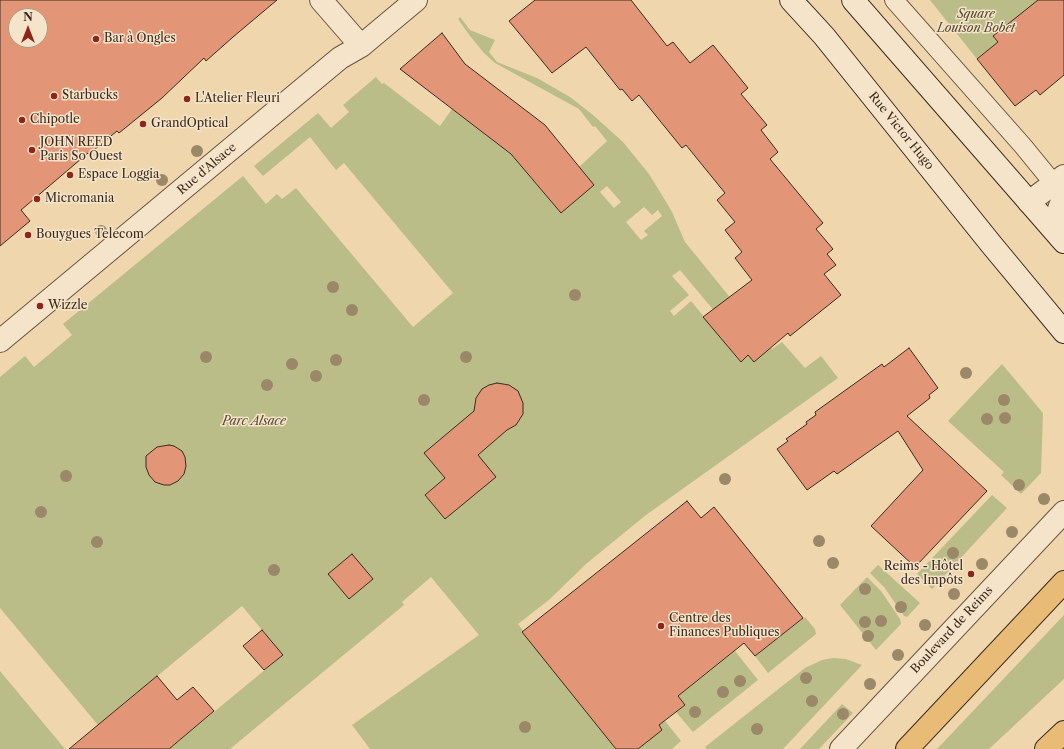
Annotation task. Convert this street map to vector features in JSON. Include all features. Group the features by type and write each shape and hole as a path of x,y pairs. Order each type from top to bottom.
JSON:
{"highway":[{"path":"908,749 1064,582"},
{"path":"1046,749 1064,732"}],"street":[{"path":"321,0 361,46"},
{"name":"Rue d'Alsace","path":"0,341 340,58 361,46 416,0"},
{"name":"Rue Victor Hugo","path":"792,0 829,43 1064,332"},
{"path":"853,0 1062,240"},
{"path":"1029,202 1059,180"},
{"path":"1062,205 1058,228 1062,240"},
{"name":"Boulevard de Reims","path":"840,749 1064,512"}],"lane":[{"path":"894,0 1059,180 1058,192 1062,205"}],"green space":[{"name":"Square Louison Bobet","path":"930,0 1050,0 993,36 998,42 977,59"},
{"name":"Parc Alsace","path":"460,17 470,30 495,40 489,52 497,62 537,78 570,97 623,142 649,174 672,212 685,242 772,349 782,342 805,368 821,356 838,378 646,515 586,564 550,599 518,624 616,749 370,749 352,725 479,635 431,577 402,602 404,605 230,749 169,749 283,655 242,606 98,725 0,608 0,377 25,356 34,367 72,335 63,324 243,176 266,204 277,194 282,199 296,188 413,327 453,293 344,163 336,170 310,137 263,176 254,166 318,113 331,128 349,112 343,105 376,77 382,84 384,83 440,126 452,109 511,154 561,213 594,185 579,167 607,141 595,126 593,127 579,109 495,63 484,53 458,19","holes":["607,186 621,202 614,208 600,192","644,207 652,215 658,210 662,216 644,231 648,235 641,240 626,222","680,270 745,348 754,362 748,355 740,361 691,301 674,316 670,311 689,295 672,276"]},
{"path":"1002,364 1043,413 1041,473 1021,494 1001,475 1004,472 948,421"},
{"path":"992,495 1007,508 932,589 917,574"},
{"path":"878,565 920,603 907,617 904,616 884,587 870,573"},
{"path":"867,577 881,591 900,619 901,624 876,650 840,605"},
{"path":"1064,615 1064,679 989,749 937,749"},
{"path":"805,617 815,629 816,634 768,673 755,656"},
{"path":"735,651 758,680 693,732 676,712 685,705 678,696"},
{"path":"833,658 846,659 862,665 783,749 707,749 705,747 805,668 822,660"},
{"path":"0,671 65,749 0,749"},
{"path":"842,704 853,713 819,749 800,749"},
{"path":"665,721 681,741 672,749 638,749 662,730 659,725"}],"building":[{"path":"0,0 277,0 206,61 204,58 162,98 119,133 117,131 89,154 88,153 21,210 30,221 0,246"},
{"path":"535,0 631,0 667,46 673,42 690,63 713,45 748,88 741,94 767,125 761,130 778,152 770,159 823,223 816,229 833,249 827,254 836,265 824,274 841,295 790,336 788,333 754,362 748,355 741,362 703,317 752,280 735,258 742,252 725,230 735,222 717,200 725,193 686,145 682,148 639,95 632,101 622,89 620,90 586,47 552,73 509,21"},
{"path":"1038,0 1064,0 1064,75 1040,95 1036,90 1015,106 977,59 998,42 993,36"},
{"path":"442,33 465,64 545,125 594,185 561,213 511,154 400,69"},
{"path":"909,348 938,388 929,395 930,398 907,416 987,491 915,567 871,526 923,470 898,431 837,474 834,471 807,490 777,449 788,441 786,439 807,424 806,422 816,415 815,412 882,364 884,367"},
{"path":"497,383 509,385 518,391 523,403 523,414 516,425 507,430 478,455 496,477 445,519 425,495 445,478 424,453 474,411 476,398 482,389"},
{"path":"169,445 182,451 185,457 186,466 184,474 178,481 170,485 164,485 155,482 149,475 146,467 146,456 157,447"},
{"name":"Centre des Finances Publiques","path":"687,501 701,518 714,507 803,618 755,656 744,643 678,696 685,705 659,725 662,730 638,749 616,749 522,632"},
{"path":"352,554 373,579 349,599 328,574"},
{"path":"262,630 283,655 264,670 243,646"},
{"path":"157,676 177,700 193,687 214,711 169,749 69,749"}],"place":[{"name":"Bar à Ongles","path":"96,39"},
{"name":"Starbucks","path":"54,96"},
{"name":"L'Atelier Fleuri","path":"187,99"},
{"name":"Chipotle","path":"22,120"},
{"name":"GrandOptical","path":"143,124"},
{"name":"JOHN REED Paris So Ouest","path":"32,150"},
{"name":"Espace Loggia","path":"70,175"},
{"name":"Micromania","path":"37,199"},
{"name":"Bouygues Telecom","path":"28,235"},
{"name":"Wizzle","path":"40,306"},
{"name":"Reims - Hôtel des Impôts","path":"971,574"},
{"name":"Centre des Finances Publiques","path":"661,626"}]}
